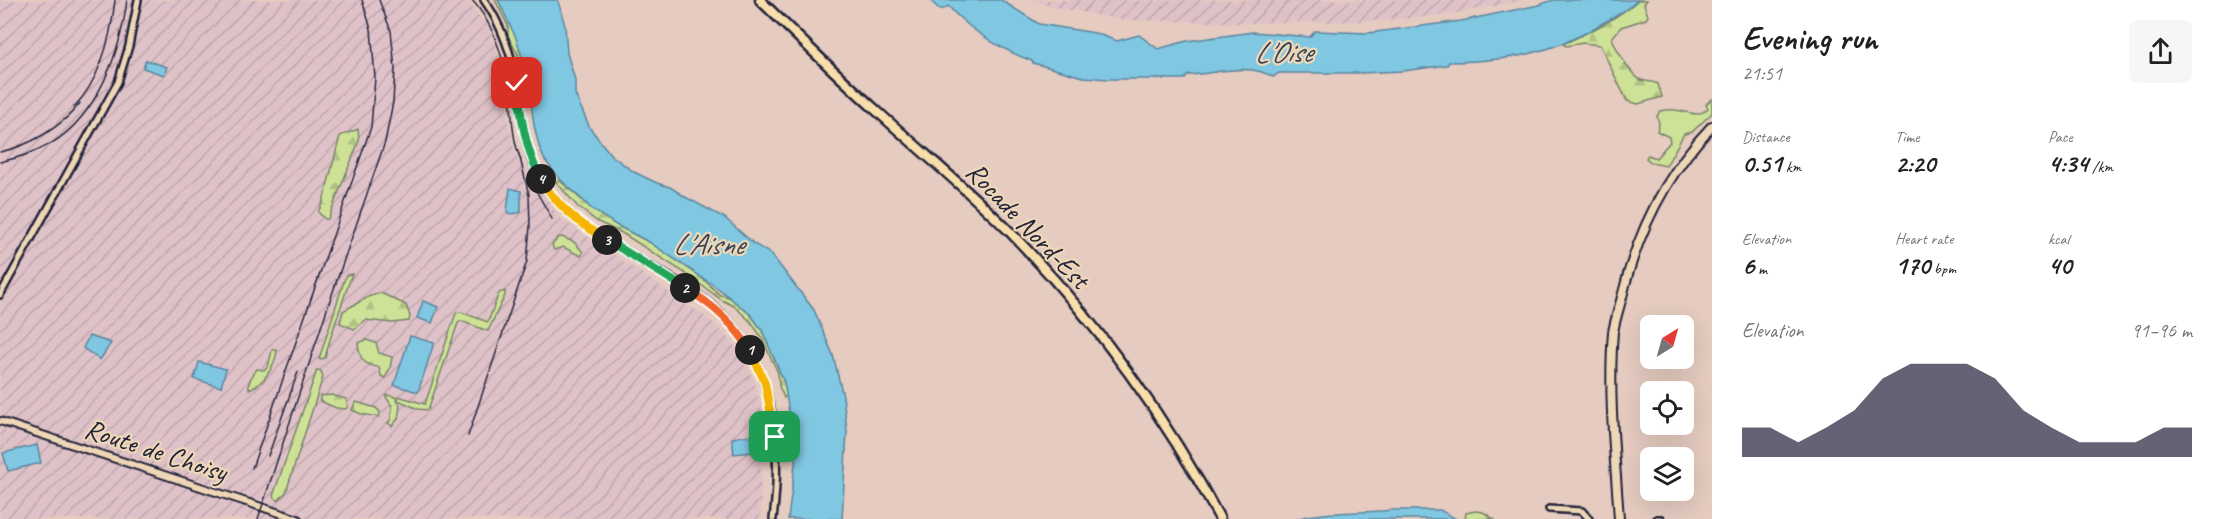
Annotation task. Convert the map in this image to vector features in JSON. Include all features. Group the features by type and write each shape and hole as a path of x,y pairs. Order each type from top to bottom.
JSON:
{"main road":[{"name":"Rocade Nord-Est","path":"760,0 877,111 983,206 1048,274 1100,335 1145,396 1174,438 1220,519"},
{"path":"1619,519 1611,383 1614,330 1631,259 1644,228 1675,173 1697,141 1712,126"}],"street":[{"path":"0,295 2,285 118,82 129,46 138,0"},
{"path":"484,0 495,17 508,50 517,83 521,121 528,150 546,187 582,226 696,294 722,314 745,341 757,361 770,406 776,444 773,519"},
{"name":"Route de Choisy","path":"0,421 298,519"},
{"path":"1549,509 1582,511 1588,519"}],"shaded area":[{"path":"0,0 466,0 487,25 500,58 506,89 507,116 515,153 560,218 710,320 732,342 754,379 763,415 760,519 0,519"},
{"path":"1032,0 1525,0 1446,15 1376,21 1240,23 1124,20 1055,7"}],"green space":[{"path":"495,0 500,0 521,40 531,84 529,89 524,80 518,55 508,36 508,26"},
{"path":"1638,0 1647,0 1644,4 1648,16 1646,19 1621,27 1612,38 1623,60 1635,76 1641,80 1658,84 1662,97 1638,104 1627,101 1600,45 1583,43 1566,46 1563,44 1611,20"},
{"path":"1712,99 1712,113 1692,132 1684,134 1666,166 1652,163 1646,158 1648,155 1656,158 1670,142 1669,137 1657,131 1659,123 1657,116 1660,111 1700,113 1708,108 1706,104"},
{"path":"358,129 359,141 328,219 325,219 318,212 323,202 340,136"},
{"path":"559,180 592,209 616,225 649,242 700,276 720,295 729,297 751,315 762,330 789,393 784,398 779,386 778,373 761,336 750,321 734,306 622,233 598,222 578,207 556,182"},
{"path":"562,237 574,242 583,252 581,256 563,247 554,250 552,245"},
{"path":"352,274 325,358 319,359 344,281 347,275"},
{"path":"505,291 488,331 461,321 458,323 428,410 418,409 398,400 398,396 425,404 456,313 461,312 488,322 499,293"},
{"path":"381,293 406,305 410,316 409,321 392,323 366,320 354,329 340,323 343,311 370,296"},
{"path":"366,340 376,343 379,353 392,357 385,378 381,376 379,367 366,363 359,353 358,343"},
{"path":"274,349 277,351 276,356 268,374 249,389 252,376 257,369 264,370 268,367"},
{"path":"317,370 321,371 323,377 286,492 278,501 273,496"},
{"path":"332,395 346,399 348,407 336,408 320,401 320,396"},
{"path":"387,395 395,397 400,405 398,419 392,426 388,423 391,419 392,406"},
{"path":"356,402 376,408 380,412 379,417 352,410"},
{"path":"1483,512 1494,519 1465,519 1466,513"}],"water":[{"name":"L'Aisne","path":"498,0 558,0 565,26 567,53 575,80 575,94 590,128 611,155 634,172 670,187 725,218 754,244 771,254 814,310 833,355 843,396 847,431 842,519 788,519 796,456 784,382 762,330 751,315 719,289 649,242 616,225 592,209 561,180 544,159 534,125 527,72 516,38"},
{"name":"L'Oise","path":"930,0 1001,0 1039,24 1095,33 1117,41 1139,35 1158,49 1187,41 1253,32 1310,37 1315,31 1368,33 1461,21 1553,0 1638,0 1585,34 1566,42 1529,54 1490,60 1449,62 1447,65 1403,71 1279,73 1273,77 1253,70 1231,70 1188,75 1185,79 1108,79 1083,77 1033,63 987,38 948,6 939,9"},
{"path":"146,60 167,67 164,75 143,68"},
{"path":"510,188 521,191 521,212 519,213 509,214 507,211"},
{"path":"423,301 438,307 432,323 417,318"},
{"path":"89,336 111,343 100,360 83,348"},
{"path":"410,336 434,343 418,392 394,385"},
{"path":"199,362 226,369 221,387 194,379"},
{"path":"750,435 752,452 734,454 732,438"},
{"path":"37,445 41,463 8,471 3,453"},
{"path":"1440,510 1456,519 1296,519 1320,514"}],"railway":[{"path":"74,107 91,84 103,57 111,29 115,0"},
{"path":"0,162 52,143 82,116 94,99 113,60 127,0"},
{"path":"252,468 371,127 375,78 371,29 362,0"},
{"path":"258,519 385,142 393,102 395,69 391,31 379,0"},
{"path":"472,0 480,9 492,31 501,54 509,91 515,143 521,160"},
{"path":"0,152 22,145 44,134 64,120 80,103"},
{"path":"468,436 527,261 530,226 529,195 519,154"},
{"path":"531,182 552,219"},
{"path":"268,456 298,372"}],"route":[{"path":"517,83 521,121 528,150 546,187 582,226 696,294 722,314 734,327 757,361 765,383 775,437"}]}
